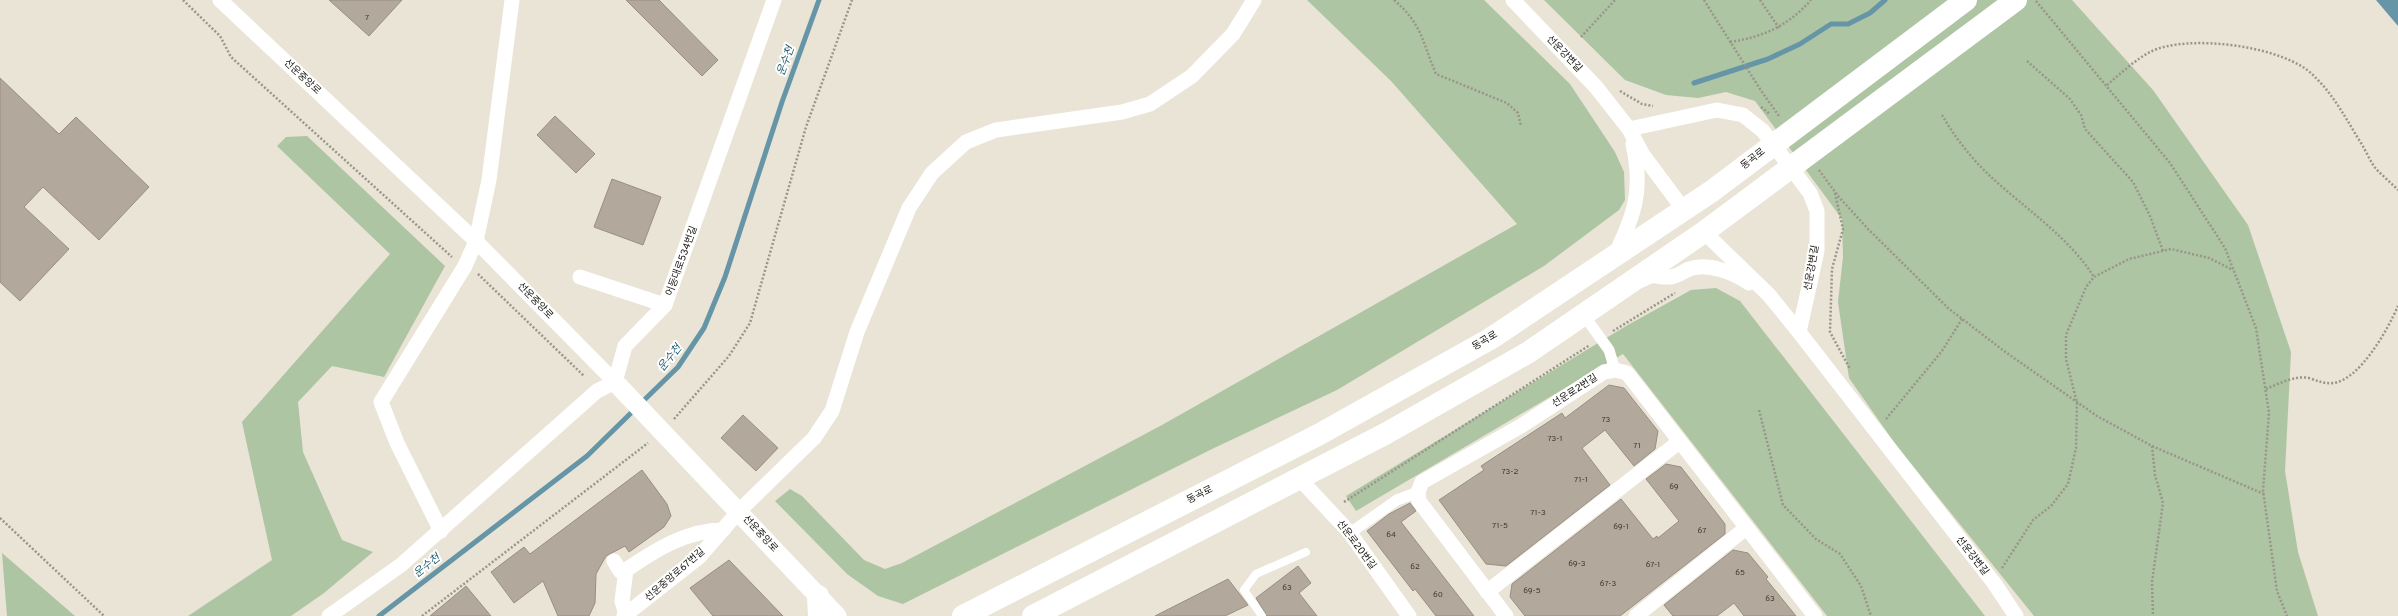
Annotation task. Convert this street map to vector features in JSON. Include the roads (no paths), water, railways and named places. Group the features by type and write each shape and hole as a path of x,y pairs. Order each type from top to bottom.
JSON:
{"main road":[{"name":"동곡로","path":"963,616 1318,435 1490,339 1712,191 1966,0"},
{"path":"1033,616 1298,477 1385,434 1529,352 1740,206 2016,0"}],"street":[{"name":"선운중앙로","path":"220,0 476,241 618,385 739,511 818,606 837,616"},
{"path":"441,530 397,443 381,402 465,266 476,241 489,180 512,0"},
{"name":"어등대로534번길","path":"618,385 625,346 665,305 774,0"},
{"name":"선운중앙로67번길","path":"625,615 699,557 739,511 814,438 832,411 857,332 908,208 919,190 937,168 966,142 996,130 1122,112 1150,104 1192,76 1233,34 1254,0"},
{"name":"선운강변길","path":"1513,0 1596,87 1629,129 1717,110 1743,114 1763,132 1810,193 1817,211 1817,251 1800,332 1994,583 2016,616"},
{"path":"1629,129 1643,155 1684,210"},
{"path":"1614,257 1627,230 1638,190 1629,129"},
{"path":"1704,232 1769,295 1800,332"},
{"path":"1610,295 1653,274 1668,277 1680,275 1690,269 1704,268 1724,270 1739,276 1769,295"},
{"path":"580,277 665,305"},
{"path":"1583,314 1609,350 1615,370 1627,373 1815,616"},
{"name":"선운로2번길","path":"1418,492 1422,482 1521,426 1604,372 1615,370"},
{"path":"329,616 401,565 597,391 618,385"},
{"path":"1487,592 1679,442"},
{"name":"선운로20번길","path":"1298,477 1350,533 1409,616"},
{"path":"1350,533 1397,500 1418,492 1420,501 1506,616"},
{"path":"1636,616 1746,528"},
{"path":"614,561 620,571 626,570 676,540 711,530 723,530"},
{"path":"625,615 622,601 626,570"}],"lane":[{"path":"1262,616 1244,590 1256,574 1306,552"}],"water":[{"path":"2376,0 2398,0 2398,26"}],"waterway":[{"name":"운수천","path":"379,616 587,456 678,367 704,328 725,277 782,102 819,0"},
{"path":"1694,83 1768,59 1800,44 1831,24 1848,24 1870,13 1885,0"}]}
